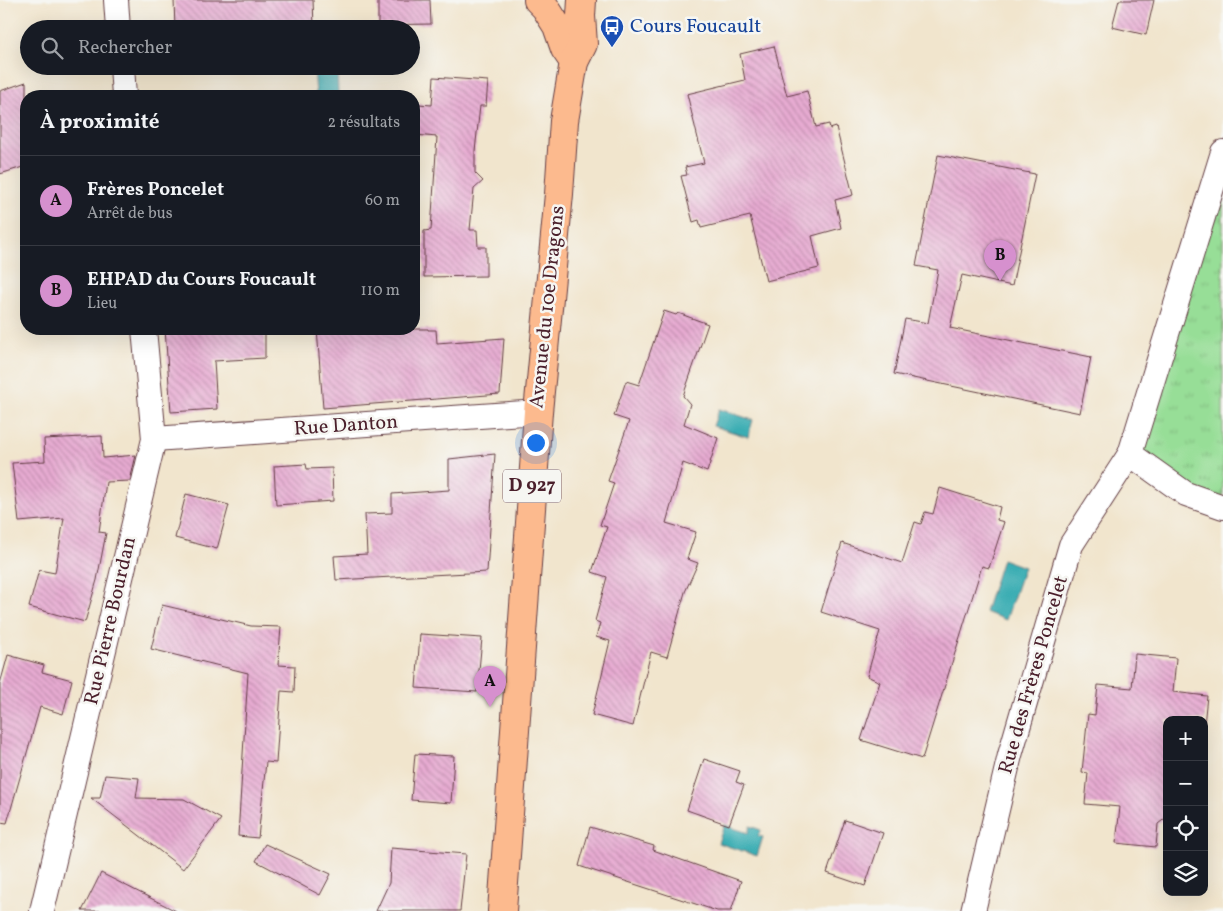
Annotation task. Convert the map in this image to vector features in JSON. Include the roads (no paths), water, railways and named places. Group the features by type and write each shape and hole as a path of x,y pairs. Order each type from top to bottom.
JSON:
{"main road":[{"path":"538,0 545,7 557,26 565,49 574,62"},
{"name":"Avenue du 10e Dragons","path":"502,911 538,412 559,194 564,121 574,62 583,44 582,0"}],"street":[{"path":"116,0 117,20"},
{"path":"123,75 124,90"},
{"name":"Rue des Frères Poncelet","path":"973,911 1010,755 1071,545 1130,454 1223,152"},
{"name":"Rue Pierre Bourdan","path":"42,911 154,439 145,335"},
{"name":"Rue Danton","path":"154,439 538,412"},
{"path":"1130,454 1186,494 1223,507"}],"water":[{"path":"315,75 337,75 338,90 316,90"},
{"path":"719,409 753,420 748,437 713,426"},
{"path":"1002,559 1024,567 1006,620 985,612"},
{"path":"724,825 748,833 750,826 761,830 758,836 763,837 757,856 718,843"}],"place":[{"name":"Cours Foucault","path":"612,48"},
{"name":"EHPAD du Cours Foucault","path":"1000,281"},
{"name":"Frères Poncelet","path":"490,707"}]}
